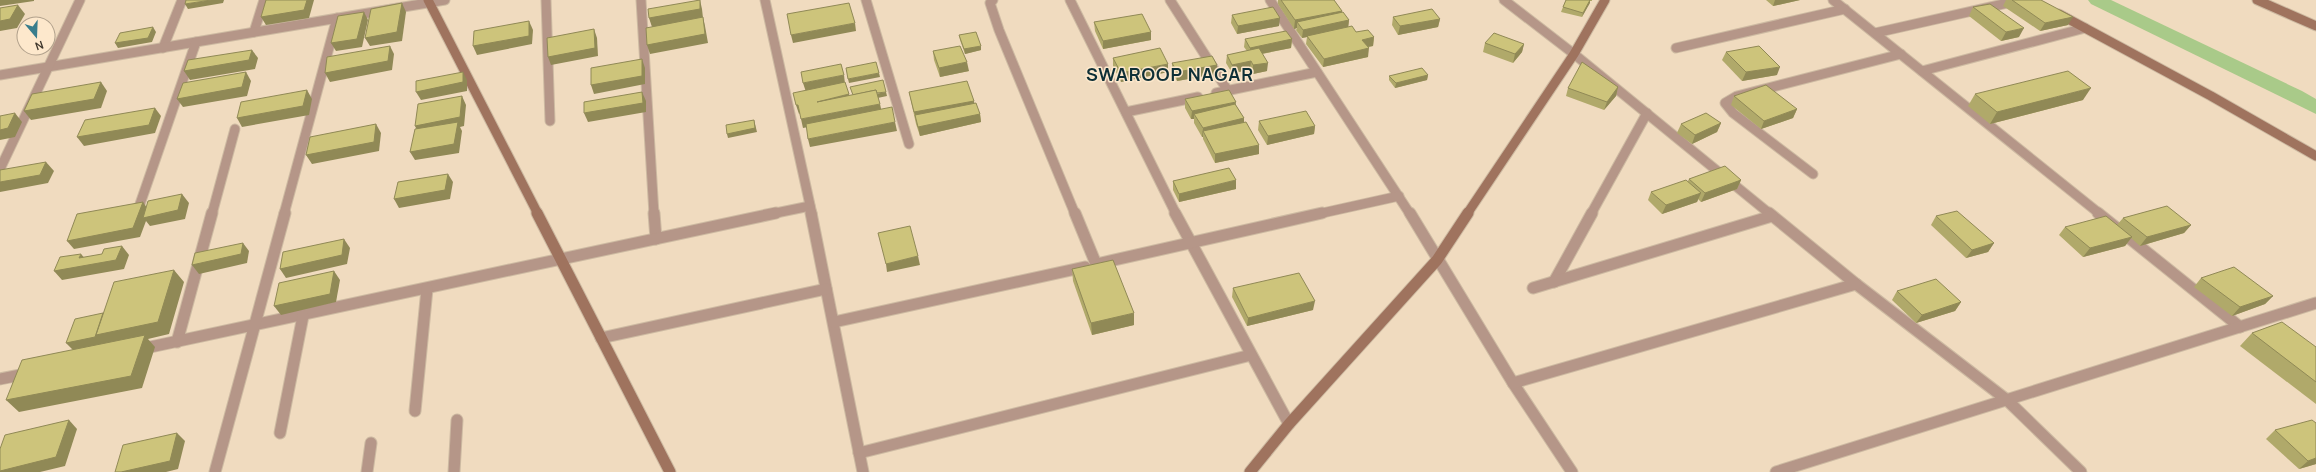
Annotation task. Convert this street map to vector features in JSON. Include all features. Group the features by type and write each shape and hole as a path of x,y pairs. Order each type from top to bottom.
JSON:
{"street":[{"path":"0,169 80,0"},
{"path":"162,48 182,0"},
{"path":"254,32 264,0"},
{"path":"0,75 429,1 445,0"},
{"path":"546,0 550,121"},
{"path":"642,0 656,239"},
{"path":"765,0 778,67 810,206 863,472"},
{"path":"866,0 909,144"},
{"path":"993,0 990,2 990,5 999,30 1096,264"},
{"path":"1070,0 1190,243 1289,424"},
{"path":"1170,0 1228,90"},
{"path":"1270,0 1400,196 1437,260 1513,383 1572,472"},
{"path":"1504,0 1574,54 1856,284 2007,400 2081,472"},
{"path":"1250,472 1289,424 1437,260 1574,54 1605,0"},
{"path":"1833,0 2240,328"},
{"path":"1875,33 2021,0"},
{"path":"2257,0 2316,26"},
{"path":"429,1 670,472"},
{"path":"1676,48 1845,9"},
{"path":"2053,11 2211,96 2316,156"},
{"path":"215,472 337,18"},
{"path":"1922,71 2085,28"},
{"path":"140,204 196,42"},
{"path":"1813,174 1733,114 1725,103 1737,96 1901,54"},
{"path":"1126,112 1317,72"},
{"path":"1554,282 1647,113"},
{"path":"177,342 235,129"},
{"path":"834,322 1400,196"},
{"path":"134,351 253,327 810,206"},
{"path":"1533,288 1772,216"},
{"path":"1513,383 1856,284"},
{"path":"415,411 427,289"},
{"path":"601,338 826,289"},
{"path":"1776,472 2316,303"},
{"path":"280,433 303,316"},
{"path":"2264,320 2275,329"},
{"path":"859,453 1251,355"},
{"path":"0,379 37,371"},
{"path":"454,472 457,420"},
{"path":"367,472 371,444"}],"building":[{"path":"186,0 211,0 185,4"},
{"path":"266,0 307,0 304,10 261,17"},
{"path":"700,0 700,9 649,18 648,9"},
{"path":"1281,0 1334,0 1342,11 1295,20"},
{"path":"1566,0 1590,0 1583,13 1563,7"},
{"path":"2012,0 2041,0 2073,17 2045,23"},
{"path":"402,3 397,32 365,38 371,9"},
{"path":"849,3 855,23 791,35 787,14"},
{"path":"1990,4 2024,28 2006,32 1973,7"},
{"path":"18,5 10,19 0,21 0,8"},
{"path":"1273,7 1280,18 1238,26 1232,15"},
{"path":"1432,9 1440,19 1400,26 1393,17"},
{"path":"364,12 357,39 331,43 338,16"},
{"path":"1343,12 1349,20 1303,30 1297,22"},
{"path":"1142,14 1151,32 1103,41 1094,22"},
{"path":"703,17 705,34 647,45 646,28"},
{"path":"529,21 529,36 473,46 474,31"},
{"path":"1352,26 1356,32 1368,30 1374,37 1362,40 1369,48 1324,59 1307,36"},
{"path":"153,27 148,38 115,43 120,33"},
{"path":"594,29 595,48 548,57 547,38"},
{"path":"1286,31 1292,39 1250,48 1245,39"},
{"path":"976,32 981,46 964,49 959,35"},
{"path":"1494,33 1524,44 1515,54 1485,43"},
{"path":"390,46 388,61 325,73 327,57"},
{"path":"960,46 967,62 939,68 933,51"},
{"path":"1759,46 1780,67 1746,72 1726,52"},
{"path":"1160,48 1168,64 1121,73 1113,58"},
{"path":"1259,48 1268,63 1253,65 1251,61 1232,65 1227,55"},
{"path":"252,50 249,60 184,71 188,60"},
{"path":"1212,56 1217,65 1177,72 1172,63"},
{"path":"642,59 642,76 591,85 591,68"},
{"path":"876,62 879,73 848,79 846,68"},
{"path":"1582,62 1618,87 1607,102 1568,88"},
{"path":"841,64 844,75 803,83 801,72"},
{"path":"1422,68 1428,75 1396,83 1389,76"},
{"path":"2068,71 2091,88 1997,112 1975,94"},
{"path":"246,72 242,87 177,99 183,83"},
{"path":"463,72 463,82 416,92 416,81"},
{"path":"883,80 886,92 877,93 876,90 853,95 850,87"},
{"path":"967,81 974,101 914,112 909,92"},
{"path":"101,82 94,99 24,111 32,94"},
{"path":"845,82 849,94 817,102 876,90 880,104 801,119 798,105 796,105 793,93"},
{"path":"1766,85 1797,109 1764,121 1734,96"},
{"path":"307,90 303,106 237,118 241,102"},
{"path":"1229,90 1236,102 1192,111 1185,99"},
{"path":"642,92 643,103 584,113 584,102"},
{"path":"462,96 460,117 415,126 418,104"},
{"path":"976,103 980,114 918,127 915,115"},
{"path":"1235,104 1244,118 1203,128 1194,114"},
{"path":"892,107 895,122 808,139 806,124"},
{"path":"155,108 149,125 77,137 85,120"},
{"path":"1306,111 1315,126 1268,136 1259,121"},
{"path":"15,113 8,128 0,130 0,116"},
{"path":"1706,113 1721,123 1695,135 1681,124"},
{"path":"754,120 755,128 727,134 726,125"},
{"path":"458,122 454,144 410,152 415,129"},
{"path":"1246,122 1259,145 1215,154 1203,131"},
{"path":"376,124 374,142 306,155 310,137"},
{"path":"46,162 40,175 0,182 0,170"},
{"path":"1725,166 1741,180 1705,193 1689,179"},
{"path":"1229,168 1236,180 1179,194 1173,181"},
{"path":"448,174 445,190 394,199 398,182"},
{"path":"1686,180 1701,193 1666,205 1651,192"},
{"path":"182,194 178,210 143,218 148,201"},
{"path":"143,202 133,228 67,241 77,214"},
{"path":"2167,206 2191,225 2147,237 2123,218"},
{"path":"1957,211 1994,243 1972,250 1936,216"},
{"path":"2106,216 2132,237 2090,248 2065,227"},
{"path":"910,226 918,256 886,264 878,233"},
{"path":"344,239 342,255 280,269 283,252"},
{"path":"243,243 241,254 192,265 195,253"},
{"path":"122,246 116,260 54,271 60,257 81,254 79,258 102,254 104,249"},
{"path":"1113,260 1134,313 1091,323 1072,269"},
{"path":"2234,267 2273,296 2240,307 2201,278"},
{"path":"174,270 158,322 96,335 114,282"},
{"path":"334,271 330,294 274,306 279,283"},
{"path":"1299,273 1315,301 1248,318 1233,288"},
{"path":"1936,279 1961,302 1922,315 1897,291"},
{"path":"103,313 95,337 66,343 75,319"},
{"path":"2282,322 2316,347 2316,382 2252,333"},
{"path":"145,335 131,376 6,400 22,360"},
{"path":"69,420 56,457 0,471 0,449 5,435"},
{"path":"2312,420 2316,423 2316,458 2308,461 2275,430"},
{"path":"177,433 170,461 115,472 123,445"}],"waterway":[{"path":"2097,0 2295,95 2316,108"}],"district":[{"name":"SWAROOP NAGAR","path":"1170,75"}]}
